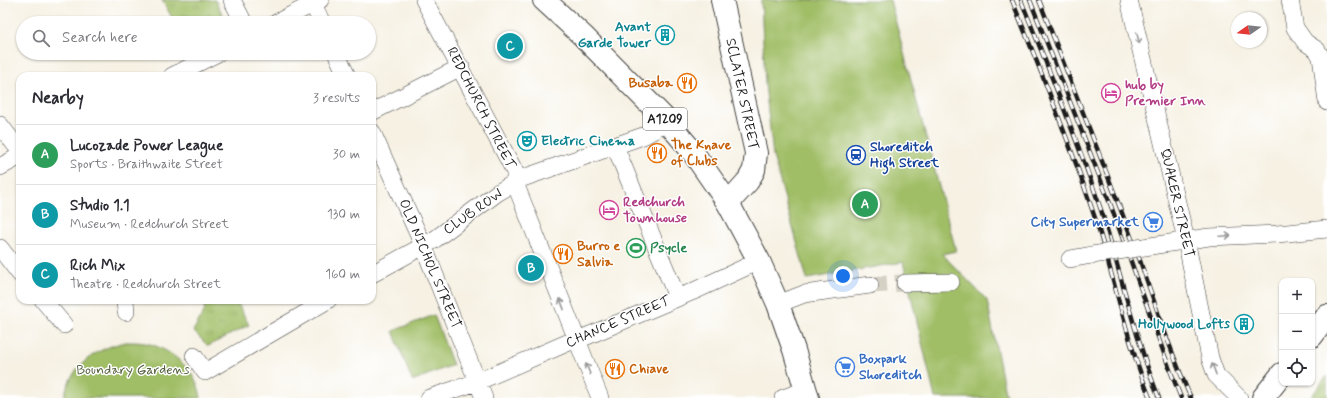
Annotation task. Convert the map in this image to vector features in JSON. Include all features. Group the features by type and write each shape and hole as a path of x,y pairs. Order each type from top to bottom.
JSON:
{"main road":[{"name":"A1209","path":"544,0 583,36 665,119 692,151 728,203 778,304 807,394"},
{"name":"SCLATER STREET","path":"722,0 756,153 754,170 748,181 728,203"},
{"path":"1315,332 1327,316"},
{"path":"1263,398 1279,378"}],"street":[{"path":"232,0 240,16"},
{"name":"REDCHURCH STREET","path":"424,0 461,67 515,172 515,183 600,398"},
{"name":"QUAKER STREET","path":"1129,0 1186,240 1210,358 1216,375 1239,398"},
{"path":"1290,0 1295,28 1305,42 1322,49 1321,58 1327,102"},
{"path":"289,16 316,2 320,16"},
{"path":"180,72 204,60"},
{"path":"339,60 345,72"},
{"path":"376,110 461,67"},
{"name":"CLUB ROW","path":"376,272 434,240 497,193 523,178 643,136 654,130 665,119"},
{"path":"0,125 16,146"},
{"name":"OLD NICHOL STREET","path":"376,141 423,245 484,398"},
{"path":"615,146 677,298"},
{"path":"0,167 16,158"},
{"path":"1070,259 1208,237 1277,234 1327,229"},
{"path":"0,248 16,269"},
{"name":"CHANCE STREET","path":"430,398 477,382 585,337 677,298 758,261"},
{"path":"905,283 951,282"},
{"path":"778,304 804,294 870,285"},
{"path":"46,304 64,325"},
{"path":"194,356 205,372 321,304"},
{"path":"783,398 807,394"}],"green space":[{"path":"162,0 215,0 223,16 171,16"},
{"path":"761,0 890,0 956,251 942,254 987,300 1006,398 935,398 903,262 807,279 773,156 765,84"},
{"path":"203,304 238,304 249,325 208,346 193,331 205,310"},
{"path":"434,315 453,365 412,381 393,331"},
{"name":"Boundary Gardens","path":"126,342 141,342 150,344 168,352 183,364 190,372 199,389 201,398 64,398 72,377 86,360 104,349"},
{"path":"1327,376 1327,398 1310,398"}],"tunnel":[{"path":"870,285 905,283"}],"railway":[{"path":"1012,0 1056,111 1097,224 1135,355 1150,398"},
{"path":"1021,0 1093,186 1150,375 1159,398"},
{"path":"1030,0 1111,206 1181,398"},
{"path":"1039,0 1126,223 1169,345 1191,398"}],"place":[{"name":"Avant Garde Tower","path":"665,35"},
{"name":"Rich Mix","path":"510,46"},
{"name":"Busaba","path":"687,83"},
{"name":"hub by Premier Inn","path":"1111,93"},
{"name":"Electric Cinema","path":"527,141"},
{"name":"The Knave of Clubs","path":"657,153"},
{"name":"Shoreditch High Street","path":"856,155"},
{"name":"Lucozade Power League","path":"865,204"},
{"name":"Redchurch Townhouse","path":"609,210"},
{"name":"City Supermarket","path":"1153,222"},
{"name":"Psycle","path":"636,248"},
{"name":"Burro e Salvia","path":"563,254"},
{"name":"Studio 1.1","path":"531,268"},
{"name":"Hollywood Lofts","path":"1244,324"},
{"name":"Boxpark Shoreditch","path":"845,367"},
{"name":"Chiave","path":"615,369"}]}
